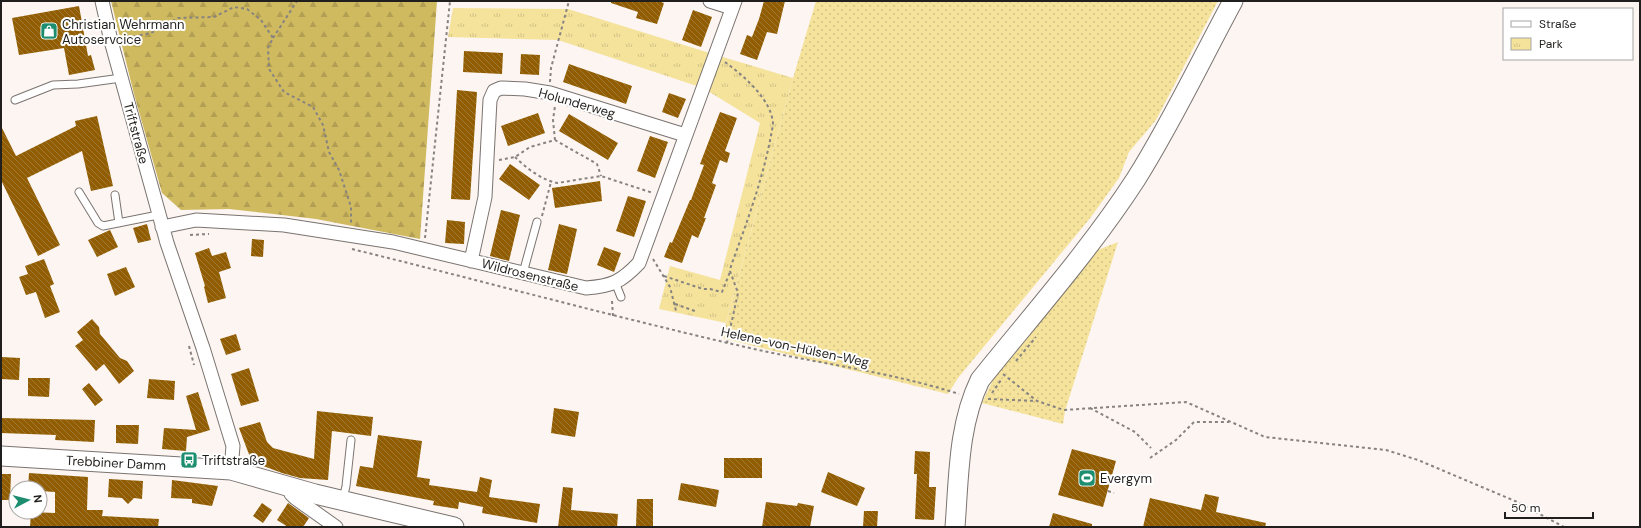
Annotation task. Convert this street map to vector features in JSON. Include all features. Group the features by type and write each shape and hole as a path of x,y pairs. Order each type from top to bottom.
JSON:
{"main road":[{"path":"955,527 964,425 980,399 980,380 1096,236 1136,178 1163,132 1233,1"},
{"name":"Trebbiner Damm","path":"1,456 231,470 290,488 454,527"}],"street":[{"name":"Triftstraße","path":"102,1 111,41 160,221 203,348 233,446 231,470"},
{"path":"710,1 734,5"},
{"name":"Wildrosenstraße","path":"160,221 196,220 284,225 393,242 586,288 600,287 615,282 626,277 639,263 734,5"},
{"name":"Holunderweg","path":"471,261 485,197 490,100 494,91 501,88 525,89 553,94 685,135"},
{"path":"290,488 291,494 295,498 336,527"}],"lane":[{"path":"15,100 53,85 121,78"},
{"path":"79,192 98,223 103,226 119,223 160,221"},
{"path":"115,195 119,223"},
{"path":"523,273 537,222"},
{"path":"615,282 620,297"},
{"path":"342,501 346,486 351,440"}],"path":[{"path":"297,1 268,48 269,69 284,92 313,108 323,125 329,152 339,170 351,207 352,222 344,235"},
{"path":"424,249 450,1"},
{"path":"555,140 551,68 569,1"},
{"path":"111,41 151,33 178,18 214,16 234,7 247,9 261,20 273,38"},
{"path":"664,276 703,289 722,292 750,214 763,173 770,144 774,124 770,107 739,72 716,55"},
{"path":"486,163 515,157 530,147 555,140 597,164 601,176"},
{"path":"515,157 523,165 551,182 557,183 601,176 664,197"},
{"path":"537,222 540,222 551,182"},
{"path":"187,235 210,234"},
{"name":"Helene-von-Hülsen-Weg","path":"344,235 348,248 613,316 727,343 905,379 980,399 1037,401"},
{"path":"645,248 670,286 676,311"},
{"path":"727,343 738,293 730,271"},
{"path":"674,304 695,311"},
{"path":"991,367 1005,375 1037,401 1064,410 1186,402 1265,437 1386,450 1418,460 1515,501 1564,527"},
{"path":"1090,408 1135,432 1152,448"},
{"path":"1150,458 1176,440 1194,422 1232,422"},
{"path":"1108,491 1114,493"}],"green space":[{"path":"111,1 437,1 420,239 316,219 229,209 181,210 162,193 134,94"},
{"path":"816,1 1218,1 1156,120 1129,152 1119,178 1091,217 958,378 948,394 722,338 793,78"},
{"path":"453,8 568,9 793,78 726,323 659,309 670,266 720,280 760,123 703,88 558,40 448,37"},
{"path":"1118,242 1065,411 1063,424 982,403 997,371 1090,253"}],"building":[{"path":"611,1 658,1 664,3 657,24 636,18 638,12 611,3"},
{"path":"764,1 785,1 777,34 767,32 757,60 740,54 747,35 752,37"},
{"name":"Christian Wehrmann Autoservcice","path":"79,6 88,56 91,55 95,70 69,75 64,48 19,55 12,18"},
{"path":"693,10 712,17 701,47 682,40"},
{"path":"464,51 503,53 502,74 463,72"},
{"path":"521,54 540,55 539,75 520,74"},
{"path":"569,64 632,86 626,104 563,82"},
{"path":"457,90 477,92 470,200 451,199"},
{"path":"669,93 686,99 678,118 662,112"},
{"path":"720,112 737,118 725,151 730,153 727,163 720,160 712,183 716,185 704,218 706,218 698,238 692,235 682,263 664,257 670,242 672,243 691,200 704,165 700,164"},
{"path":"538,113 545,133 508,146 501,126"},
{"path":"569,114 618,143 608,160 559,131"},
{"path":"97,116 113,186 91,191 82,151 27,178 60,245 38,256 1,180 1,126 16,156 76,126 75,121"},
{"path":"650,136 668,142 655,178 637,171"},
{"path":"510,164 540,185 529,200 499,179"},
{"path":"600,181 602,201 555,208 552,188"},
{"path":"628,196 646,201 634,237 616,231"},
{"path":"501,210 520,215 509,261 490,256"},
{"path":"447,220 465,222 464,244 445,243"},
{"path":"147,224 151,240 138,243 133,228"},
{"path":"559,224 577,229 567,274 548,270"},
{"path":"110,230 118,247 97,257 88,240"},
{"path":"252,239 264,240 263,257 251,256"},
{"path":"604,247 621,253 614,272 597,265"},
{"path":"209,248 212,256 226,252 231,268 219,272 226,298 208,303 205,286 195,253"},
{"path":"44,259 54,284 50,286 60,312 45,318 36,292 26,295 19,277 28,274 25,266"},
{"path":"126,267 135,287 115,296 107,274"},
{"path":"92,319 99,327 100,334 120,358 127,361 134,371 119,384 104,364 96,371 75,346 83,340 77,332"},
{"path":"236,334 241,350 226,355 220,339"},
{"path":"2,357 20,358 19,380 1,379"},
{"path":"249,368 259,401 241,406 231,374"},
{"path":"28,378 50,378 49,397 28,396"},
{"path":"149,379 175,381 174,400 147,398"},
{"path":"89,383 103,400 95,406 82,389"},
{"path":"198,392 210,430 187,437 186,451 162,449 164,428 196,430 186,396"},
{"path":"554,408 579,412 575,437 551,433"},
{"path":"317,411 373,417 371,436 332,431 328,480 300,478 282,473 258,464 250,457 239,428 260,422 267,442 273,448 314,459"},
{"path":"1,418 95,420 94,442 55,440 56,435 1,433"},
{"path":"116,425 139,425 138,444 116,443"},
{"path":"378,435 422,441 417,477 430,479 429,485 477,492 480,477 492,480 489,497 540,504 537,523 482,513 483,507 459,502 458,509 433,505 434,501 356,486 360,466 373,468"},
{"path":"1072,449 1116,461 1103,507 1058,495"},
{"path":"915,451 930,452 929,487 936,487 934,520 915,519 917,474 914,474"},
{"path":"724,458 762,458 762,478 724,478"},
{"path":"828,472 865,488 857,506 821,492"},
{"path":"29,473 88,477 87,510 103,510 102,516 159,519 158,527 30,527 30,520 48,520 48,513 55,513 55,492 48,492 48,480 29,480"},
{"path":"1,474 11,474 11,480 8,480 8,500 1,500"},
{"path":"109,479 143,481 142,499 134,498 128,504 122,498 108,497"},
{"path":"172,480 218,486 212,506 192,503 192,499 171,498"},
{"path":"681,483 719,490 716,507 678,500"},
{"path":"563,487 573,488 571,510 618,514 617,527 558,527"},
{"path":"1205,494 1219,497 1216,512 1266,523 1265,527 1143,527 1150,498 1201,510"},
{"path":"637,499 653,499 653,527 636,527"},
{"path":"766,502 797,506 798,503 814,506 810,527 762,527"},
{"path":"262,503 272,510 263,523 253,516"},
{"path":"288,503 309,518 303,527 288,527 277,520"},
{"path":"864,511 878,511 877,527 863,527"},
{"path":"1053,513 1092,524 1092,527 1049,527"}],"place":[{"name":"Christian Wehrmann Autoservcice","path":"49,31"},
{"name":"Triftstraße","path":"189,460"},
{"name":"Evergym","path":"1087,478"}]}
